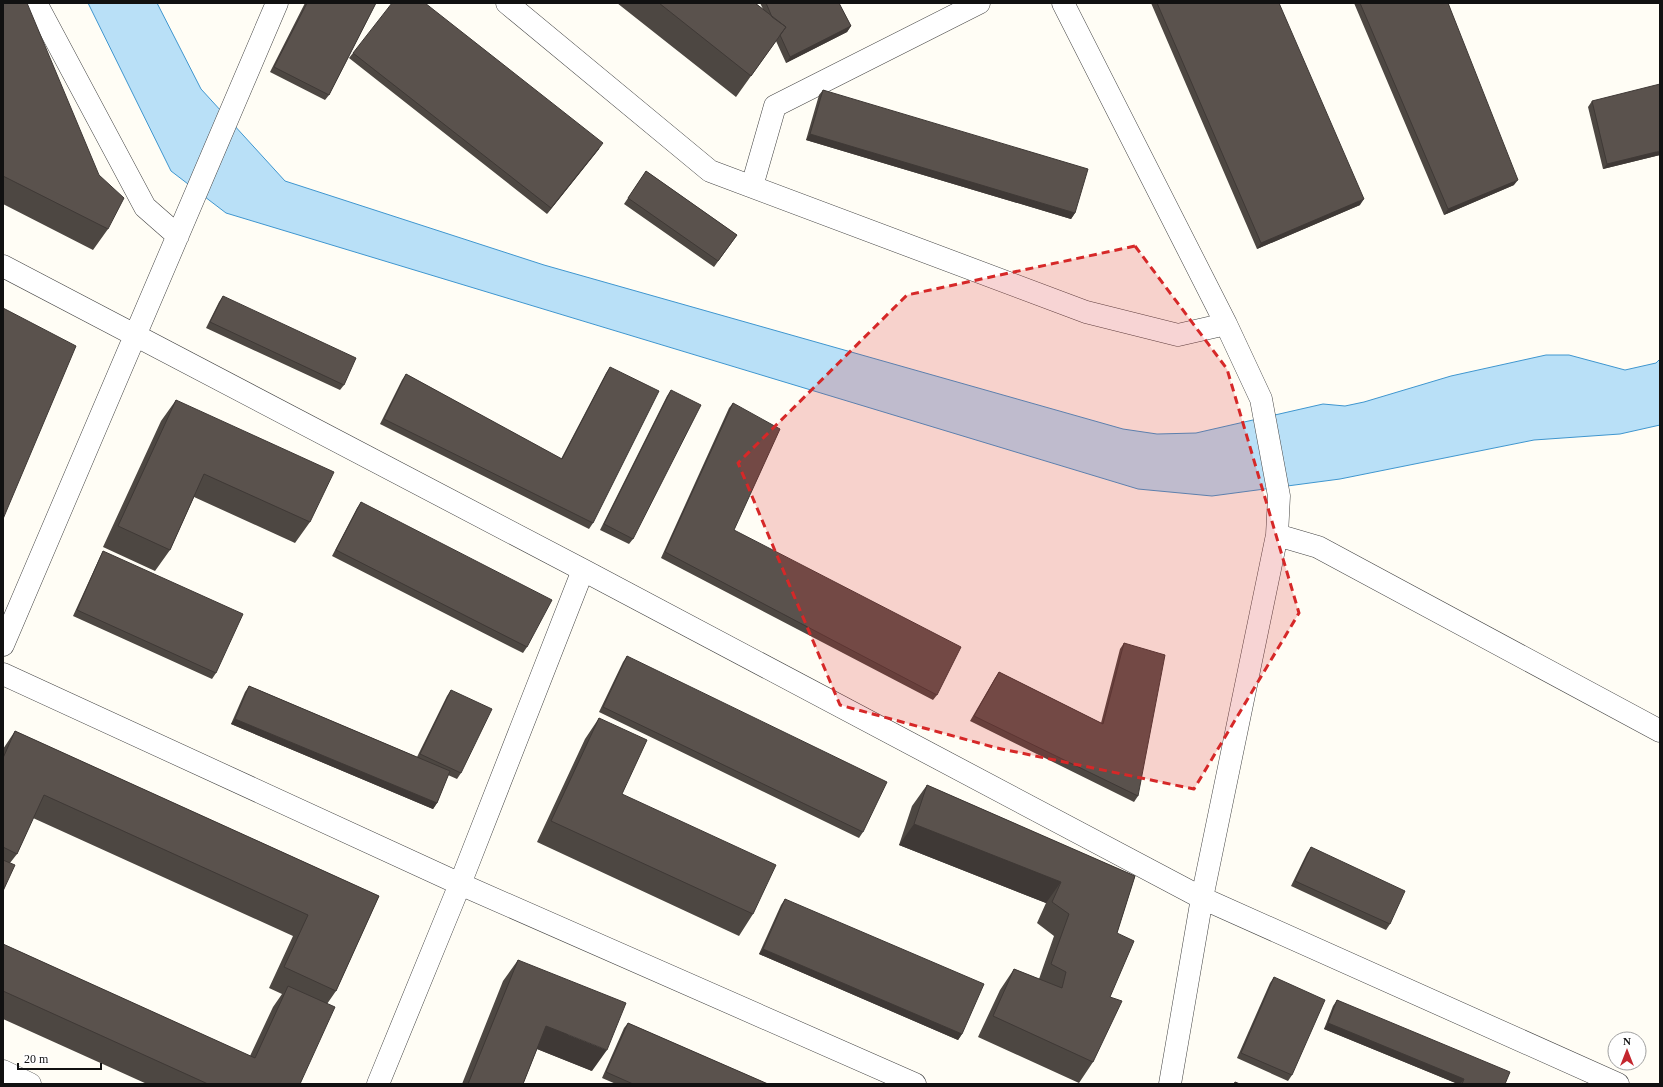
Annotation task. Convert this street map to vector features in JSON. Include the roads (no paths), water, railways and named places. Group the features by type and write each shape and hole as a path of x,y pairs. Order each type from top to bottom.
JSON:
{"street":[{"path":"36,3 145,208 178,236"},
{"path":"3,645 277,3"},
{"path":"507,3 710,172 752,186 1086,312 1178,335 1226,324"},
{"path":"752,186 775,106 980,3"},
{"path":"1063,3 1226,324 1261,399 1279,496 1277,535 1202,898 1170,1084"},
{"path":"3,266 583,570 1202,898 1618,1084"},
{"path":"1277,535 1318,547 1660,731"},
{"path":"378,1084 460,884 583,570"},
{"path":"3,674 460,884 915,1084"},
{"path":"3,1071 30,1084"}],"water":[{"path":"88,3 157,3 201,89 285,181 544,265 1123,429 1157,434 1196,433 1323,404 1345,406 1364,402 1451,376 1546,355 1569,355 1625,370 1656,363 1660,359 1660,425 1620,434 1534,440 1340,479 1212,496 1138,489 226,213 171,171"}]}
